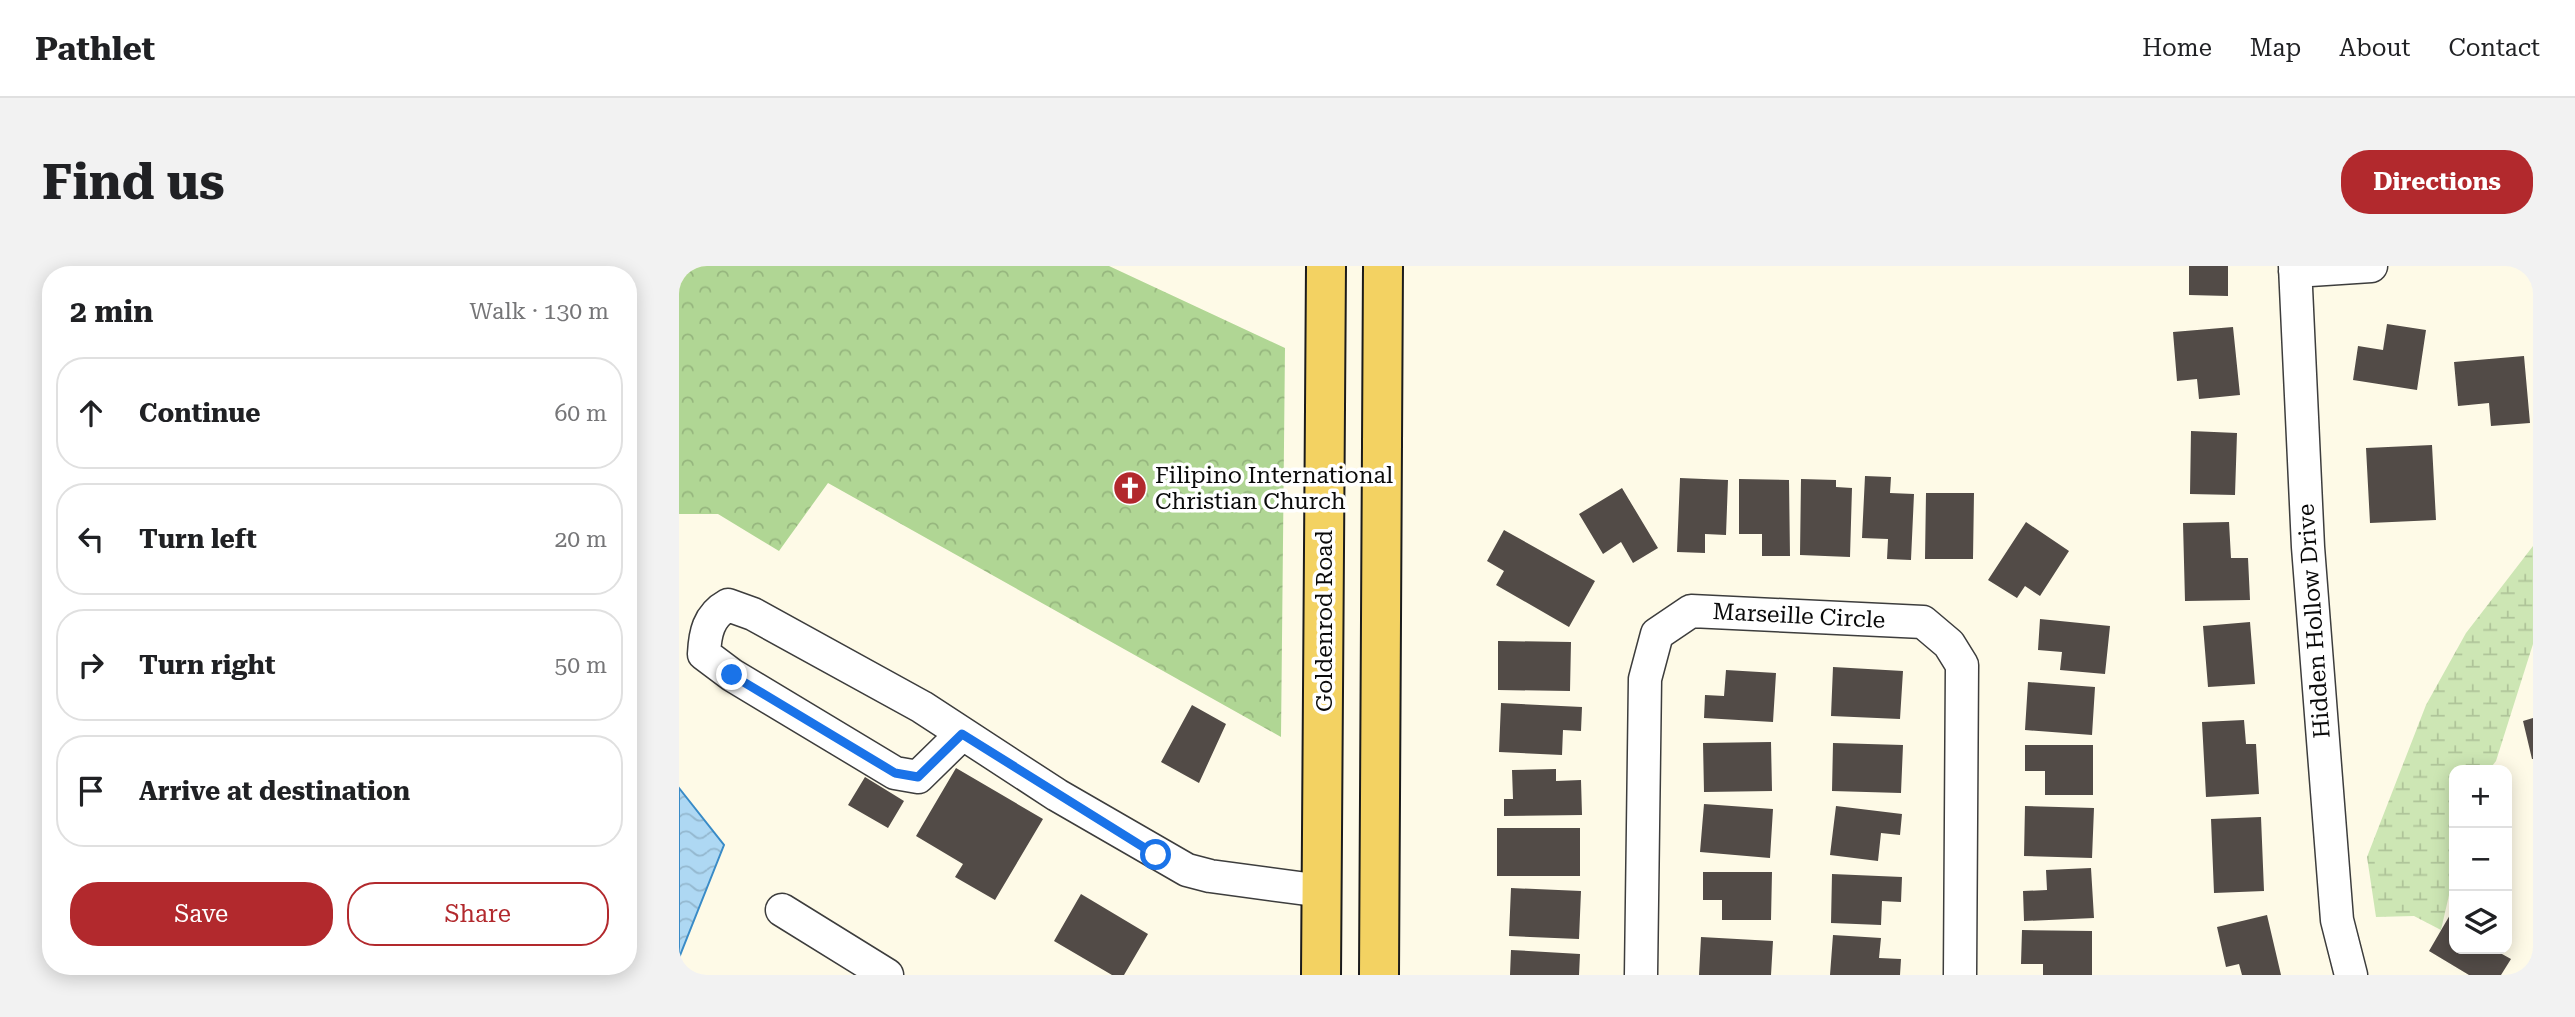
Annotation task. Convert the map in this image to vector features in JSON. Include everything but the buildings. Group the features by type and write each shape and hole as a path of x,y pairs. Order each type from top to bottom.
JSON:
{"main road":[{"name":"Goldenrod Road","path":"1321,975 1326,266"},
{"path":"1379,975 1383,266"}],"street":[{"path":"2295,269 2371,266"},
{"name":"Hidden Hollow Drive","path":"2295,269 2308,547 2330,837 2337,920 2350,975"},
{"path":"962,734 918,777 895,773 732,675 704,654 705,632 718,610 727,605 753,614 922,707 1057,795 1187,870 1210,876 1322,891"},
{"name":"Marseille Circle","path":"1641,975 1645,679 1657,634 1691,611 1923,622 1949,644 1962,665 1960,975"},
{"path":"782,910 845,965 887,975"}],"green space":[{"path":"679,266 1109,266 1285,348 1281,737 828,483 779,551 718,514 679,514"},
{"path":"2533,546 2533,644 2496,761 2493,765 2449,765 2449,895 2441,930 2414,916 2376,917 2367,857 2426,705 2466,633"}],"water":[{"path":"679,788 724,845 679,958"}],"place":[{"name":"Filipino International Christian Church","path":"1130,488"}],"route":[{"path":"732,675 895,773 918,777 962,734 1156,855"}]}
